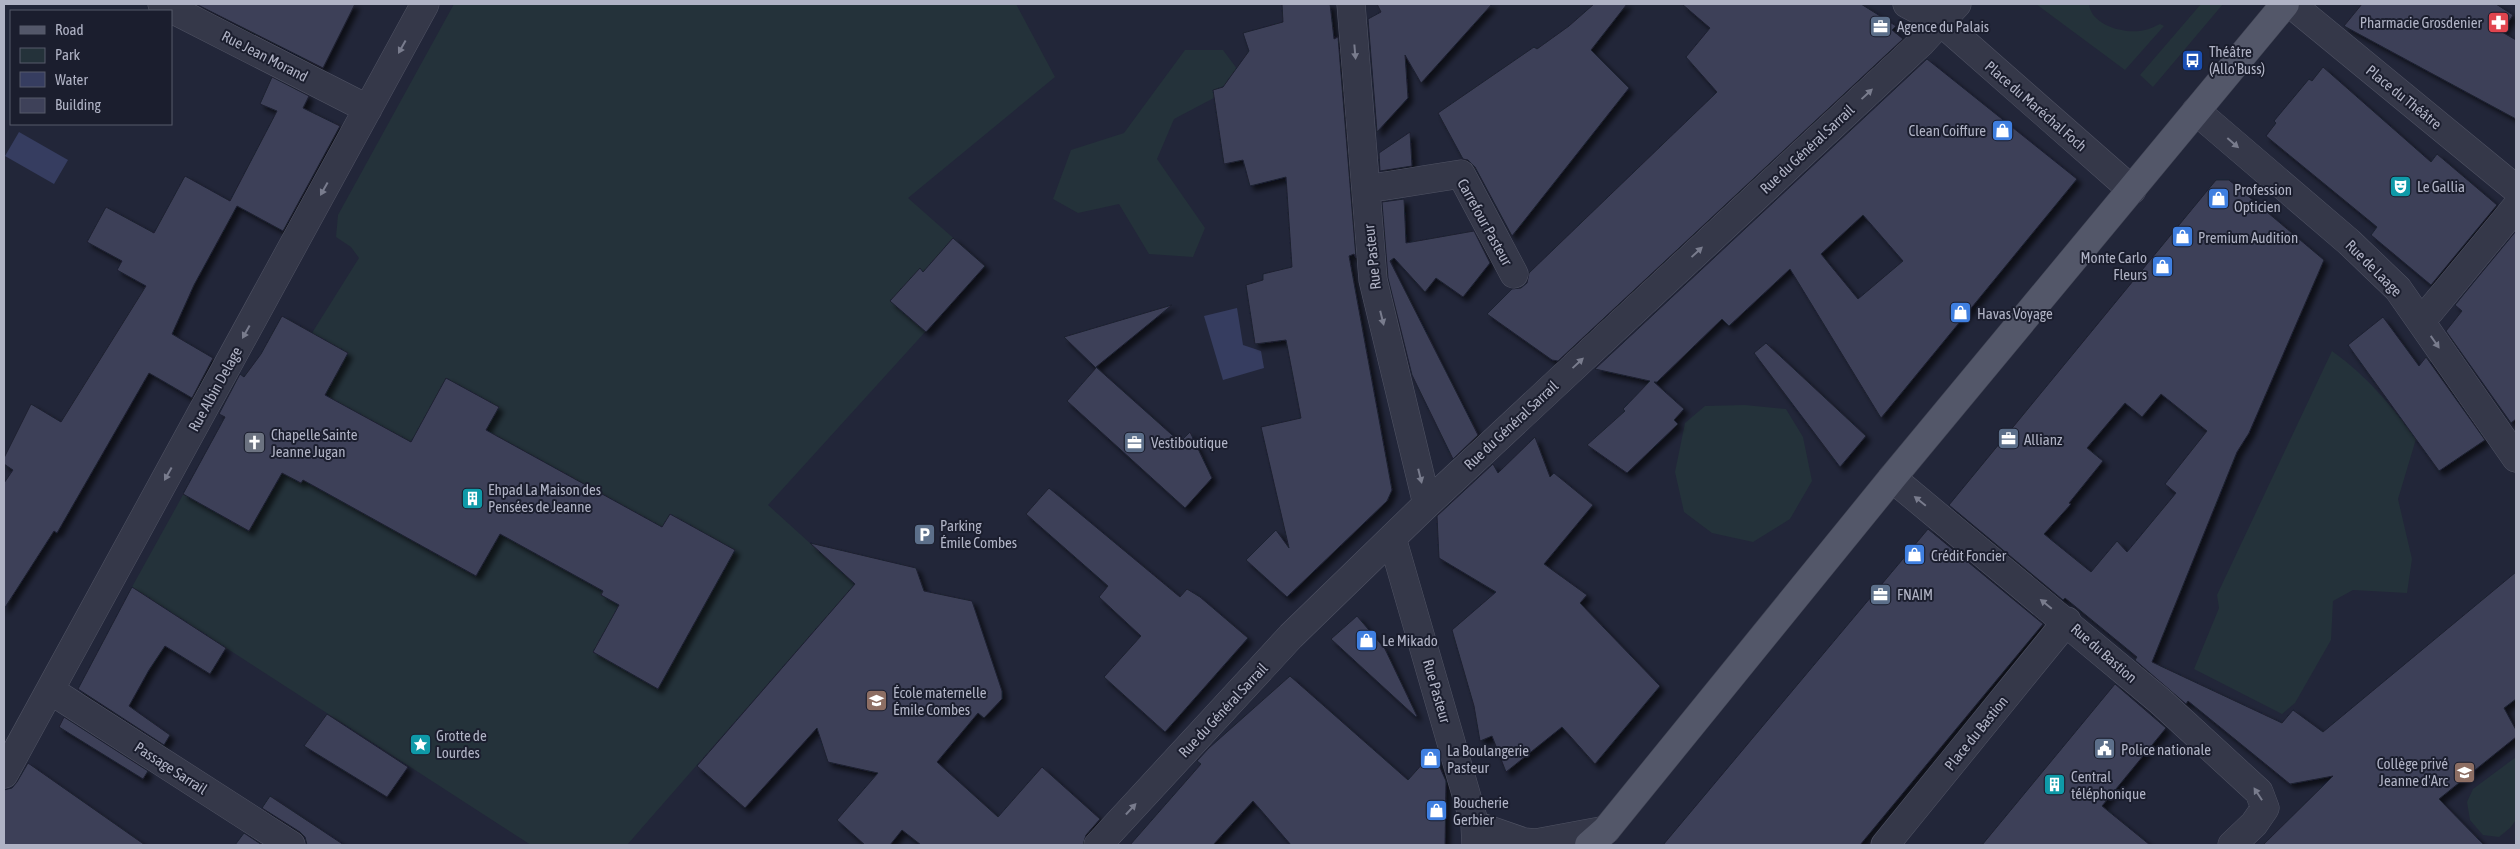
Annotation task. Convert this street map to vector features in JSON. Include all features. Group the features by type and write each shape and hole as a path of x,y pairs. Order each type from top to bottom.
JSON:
{"main road":[{"path":"1599,840 1892,478 2285,4"}],"street":[{"name":"Rue Jean Morand","path":"162,4 368,109"},
{"name":"Rue Albin Delage","path":"4,774 425,4"},
{"name":"Rue Pasteur","path":"1351,4 1373,280 1427,504"},
{"name":"Place du Maréchal Foch","path":"1907,4 1949,13 2132,190"},
{"name":"Place du Théâtre","path":"2291,4 2516,189"},
{"name":"Rue du Général Sarrail","path":"1098,845 1291,636 1427,504 1949,13"},
{"name":"Rue de Laage","path":"2196,111 2414,299 2516,458"},
{"name":"Carrefour Pasteur","path":"1366,189 1461,174 1514,274"},
{"path":"2414,299 2516,207"},
{"name":"Rue du Bastion","path":"1892,478 2067,621 2160,701 2260,792 2265,808 2254,824 2232,845"},
{"name":"Rue Pasteur","path":"1392,538 1476,835"},
{"name":"Place du Bastion","path":"1885,845 2067,621"},
{"name":"Passage Sarrail","path":"50,690 292,845"},
{"path":"1476,835 1536,843 1599,840"}],"green space":[{"path":"454,4 1016,4 1055,77 908,198 985,266 768,505 855,584 627,845 531,845 132,587 282,316 312,333 359,258 351,247 336,237 338,215"},
{"path":"2036,4 2089,4 2091,12 2096,18 2120,30 2138,31 2147,30 2160,24 2164,26 2125,70"},
{"path":"2201,4 2223,4 2153,87 2140,75"},
{"path":"1185,50 1223,50 1246,81 1174,119 1157,159 1205,228 1193,257 1149,254 1119,204 1078,213 1053,199 1071,150 1124,133"},
{"path":"2332,351 2357,371 2378,392 2416,439 2398,499 2412,559 2407,593 2353,590 2333,601 2331,640 2295,703 2282,714 2194,669 2219,608 2217,595"},
{"path":"1745,405 1786,409 1803,437 1812,481 1790,519 1753,542 1712,533 1684,512 1675,472 1685,423 1705,406"},
{"path":"2516,757 2516,820 2499,837 2483,835 2470,820 2467,802 2473,789"}],"water":[{"path":"19,132 68,160 54,184 5,156"},
{"path":"1237,308 1243,345 1261,351 1264,368 1223,380 1204,316"}],"building":[{"path":"196,4 355,4 323,68"},
{"path":"1282,4 1330,4 1334,39 1338,37 1356,258 1354,254 1349,256 1392,490 1387,501 1287,597 1246,560 1276,530 1289,548 1261,427 1301,418 1286,340 1255,344 1246,285 1263,280 1263,274 1292,267 1286,177 1250,186 1243,160 1224,164 1213,90 1223,87 1249,51 1243,33 1283,22"},
{"path":"1377,4 1492,4 1421,83 1405,55 1408,98 1377,132 1368,19 1381,12"},
{"path":"1594,4 1627,4 1591,50 1629,88 1512,236 1475,167 1468,160 1463,159 1438,113 1534,47 1537,49 1569,26"},
{"path":"1682,4 1861,4 1896,26 1892,30 1903,39 1558,361 1552,360 1487,314 1512,289 1521,288 1527,283 1529,273 1717,92 1686,57 1710,28"},
{"path":"2362,4 2496,4 2513,15 2502,32 2516,40 2516,119 2344,26"},
{"path":"1927,59 2077,179 1881,418 1790,269 1729,326 1722,319 1657,382 1654,382 1684,409 1674,420 1678,424 1627,473 1587,445 1625,411 1623,409 1650,381 1595,369","holes":["1863,215 1903,261 1858,299 1821,254"]},
{"name":"Le Gallia","path":"2323,67 2431,162 2437,154 2497,205 2431,285 2371,235 2377,227 2266,136 2276,123 2274,121 2309,79 2312,81"},
{"path":"272,77 309,96 303,108 340,126 283,231 237,206 194,285 172,334 213,358 192,398 149,373 57,533 54,531 4,609 4,483 13,470 4,464 4,458 31,404 61,422 146,286 117,270 122,261 87,242 106,207 154,233 185,176 230,201 277,111 260,104"},
{"path":"1410,132 1412,166 1380,171 1379,153"},
{"path":"2216,180 2229,180 2324,260 2249,433 2237,452 2152,662 2282,723 2293,710 2323,732 2516,572 2516,699 2504,708 2516,730 2516,737 2439,799 2484,845 2263,845 2333,776 2290,784 2188,701 2186,704 2135,660 2137,657 2065,598 2063,600 1949,505","holes":["2161,394 2207,431 2165,484 2176,493 2127,552 2117,541 2091,572 2044,534 2071,504 2069,503 2103,461 2087,448 2125,403 2142,417"]},
{"path":"1404,199 1406,243 1474,231 1490,263 1463,297 1436,278 1425,292 1394,258 1390,261 1478,435 1453,459 1412,375 1388,278 1382,202"},
{"path":"2516,231 2516,419 2511,423 2446,331 2462,311 2455,305"},
{"path":"953,238 985,266 926,332 890,301 920,268 923,272"},
{"path":"1172,305 1096,367 1180,442 1190,432 1212,478 1185,508 1067,401 1096,368 1064,337"},
{"name":"Ehpad La Maison des Pensées de Jeanne","path":"282,316 348,353 325,395 411,442 446,378 499,407 486,430 662,527 670,514 735,550 658,689 593,652 619,605 601,595 603,591 500,534 476,576 303,480 301,483 282,473 249,531 183,494 225,417 219,414 240,374 244,377 261,354"},
{"path":"2383,317 2419,366 2426,357 2485,440 2439,471 2348,345"},
{"path":"1766,343 1866,436 1840,467 1754,353"},
{"path":"1535,437 1550,477 1554,473 1593,505 1544,564 1587,595 1580,603 1660,686 1595,764 1562,727 1506,772 1492,736 1480,741 1474,706 1452,630 1496,592 1439,558 1437,516 1493,464 1498,473"},
{"path":"1049,488 1180,597 1187,589 1200,597 1248,638 1165,732 1104,677 1141,636 1099,597 1108,586 1026,514"},
{"path":"1928,529 2043,624 1860,845 1663,845"},
{"name":"École maternelle Émile Combes","path":"810,543 916,568 924,591 972,601 1002,691 1002,699 984,718 978,713 937,762 998,817 1042,767 1100,819 1086,835 1083,845 921,845 902,830 890,845 865,845 837,820 878,773 828,762 817,728 745,808 697,766 855,584"},
{"path":"132,587 226,648 210,674 165,646 149,670 129,706 170,735 164,745 78,689"},
{"path":"1357,616 1385,649 1416,717 1331,639"},
{"path":"1290,676 1408,780 1433,752 1446,781 1445,845 1291,845 1253,801 1213,845 1130,845 1201,764 1197,761 1209,748"},
{"path":"2115,684 2166,728 2102,806 2150,845 1982,845"},
{"path":"327,714 408,767 387,797 304,746"},
{"path":"64,717 148,771 143,779 59,727"},
{"path":"28,763 145,845 4,845 4,790 12,788"},
{"path":"270,796 344,845 307,845 305,837 300,832 262,808"},
{"path":"244,833 262,845 235,845"}],"place":[{"name":"Pharmacie Grosdenier","path":"2498,22"},
{"name":"Agence du Palais","path":"1881,26"},
{"name":"Théâtre (Allo'Buss)","path":"2193,60"},
{"name":"Clean Coiffure","path":"2002,130"},
{"name":"Le Gallia","path":"2401,186"},
{"name":"Profession Opticien","path":"2218,198"},
{"name":"Premium Audition","path":"2182,237"},
{"name":"Monte Carlo Fleurs","path":"2163,266"},
{"name":"Havas Voyage","path":"1961,313"},
{"name":"Allianz","path":"2008,439"},
{"name":"Vestiboutique","path":"1135,442"},
{"name":"Chapelle Sainte Jeanne Jugan","path":"255,443"},
{"name":"Ehpad La Maison des Pensées de Jeanne","path":"472,498"},
{"name":"Parking Émile Combes","path":"924,534"},
{"name":"Crédit Foncier","path":"1915,555"},
{"name":"FNAIM","path":"1881,594"},
{"name":"Le Mikado","path":"1366,640"},
{"name":"École maternelle Émile Combes","path":"877,701"},
{"name":"Grotte de Lourdes","path":"420,744"},
{"name":"Police nationale","path":"2105,749"},
{"name":"La Boulangerie Pasteur","path":"1431,759"},
{"name":"Collège privé Jeanne d'Arc","path":"2464,772"},
{"name":"Central téléphonique","path":"2055,785"},
{"name":"Boucherie Gerbier","path":"1437,811"}]}
